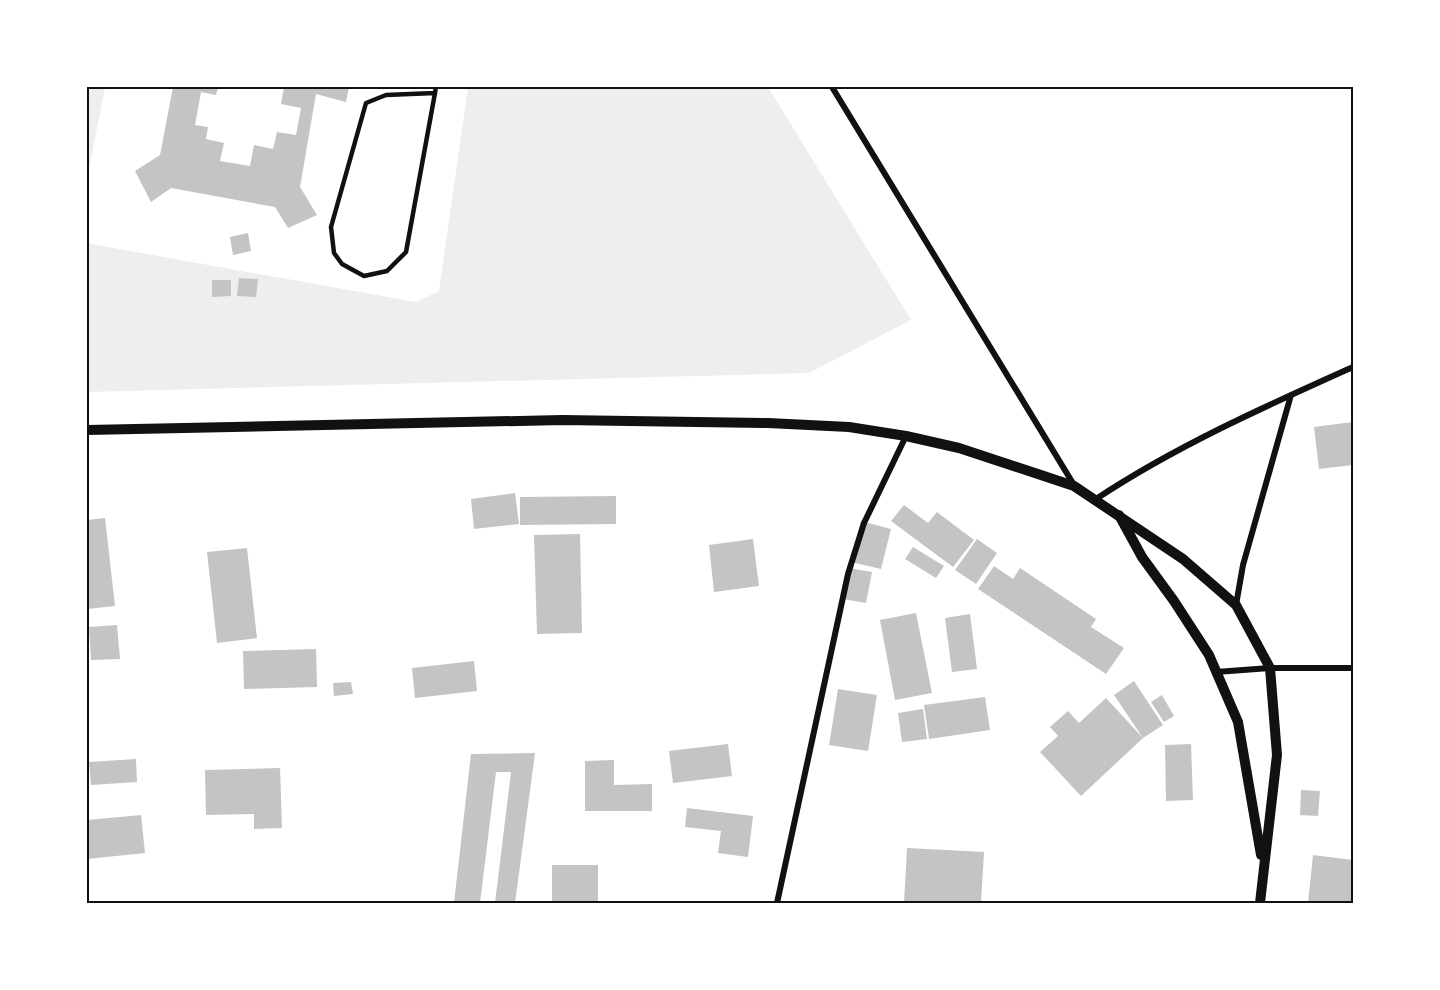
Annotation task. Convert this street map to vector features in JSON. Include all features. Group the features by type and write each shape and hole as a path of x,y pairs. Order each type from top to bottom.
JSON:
{"street":[{"path":"832,87 1074,486"},
{"path":"1096,499 1135,473 1291,395 1353,367"},
{"path":"1236,605 1243,565 1291,395"},
{"path":"87,430 425,422 688,420 849,428 906,436 959,448 1074,486 1117,512 1183,559 1236,605 1270,668 1275,706 1276,755 1260,903"},
{"path":"777,903 848,574 864,523 906,436"},
{"path":"1117,512 1142,557 1209,655 1238,722 1263,866"},
{"path":"1216,672 1270,668 1353,668"}],"lane":[{"path":"435,93 386,95 366,103 331,227 334,253 342,264 364,276 387,272 406,252 435,93 436,87"}],"shaded area":[{"path":"87,87 105,87 87,180"},
{"path":"468,87 768,87 911,320 809,373 87,392 87,241 91,244 416,302 439,291"}],"building":[{"path":"173,87 218,87 216,95 201,92 195,125 208,127 206,139 224,143 220,161 250,166 254,145 273,149 277,132 296,135 301,108 281,104 284,87 349,87 346,102 316,94 300,187 317,215 288,228 275,207 171,188 151,202 135,171 160,155"},
{"path":"248,233 251,251 233,255 230,237"},
{"path":"239,278 258,279 256,297 237,296"},
{"path":"212,280 231,280 231,296 212,297"},
{"path":"1353,422 1353,465 1319,469 1314,427"},
{"path":"515,493 519,524 474,529 471,499"},
{"path":"616,496 616,524 520,525 520,497"},
{"path":"904,505 928,523 937,512 974,540 953,567 891,521"},
{"path":"105,518 115,606 87,609 87,520"},
{"path":"861,521 891,529 881,569 851,562"},
{"path":"580,534 582,633 537,634 534,535"},
{"path":"753,539 759,586 714,592 709,545"},
{"path":"977,539 997,553 976,584 955,570"},
{"path":"913,547 944,566 936,578 905,559"},
{"path":"247,548 257,638 217,643 207,552"},
{"path":"994,566 1013,579 1020,568 1096,619 1091,627 1124,648 1106,674 978,589"},
{"path":"849,568 872,572 866,603 843,599"},
{"path":"916,613 932,693 895,700 880,620"},
{"path":"970,614 977,669 952,672 945,618"},
{"path":"117,625 120,659 91,660 89,627"},
{"path":"316,649 317,687 244,689 243,651"},
{"path":"474,661 477,691 415,698 412,668"},
{"path":"1134,681 1163,725 1143,738 1114,695"},
{"path":"351,682 353,694 334,696 333,683"},
{"path":"838,689 877,695 868,751 829,745"},
{"path":"1162,695 1174,716 1164,722 1151,702"},
{"path":"985,697 990,730 929,739 924,705"},
{"path":"1106,698 1143,738 1081,796 1040,752 1058,736 1050,727 1068,711 1079,723"},
{"path":"923,709 927,739 902,742 898,713"},
{"path":"728,744 732,776 673,783 669,751"},
{"path":"1191,744 1193,800 1166,801 1165,745"},
{"path":"535,753 515,903 495,903 511,772 496,772 480,903 454,903 471,754"},
{"path":"136,759 137,782 91,785 89,762"},
{"path":"614,760 614,785 652,784 652,811 585,811 585,761"},
{"path":"280,768 282,828 254,829 254,814 206,815 205,770"},
{"path":"1301,790 1320,791 1318,816 1300,815"},
{"path":"687,808 753,816 748,857 718,853 721,831 685,827"},
{"path":"141,815 145,853 87,859 87,820"},
{"path":"907,848 984,852 981,903 904,903"},
{"path":"1313,855 1353,860 1353,903 1308,903"},
{"path":"552,865 598,865 598,903 552,903"}]}
